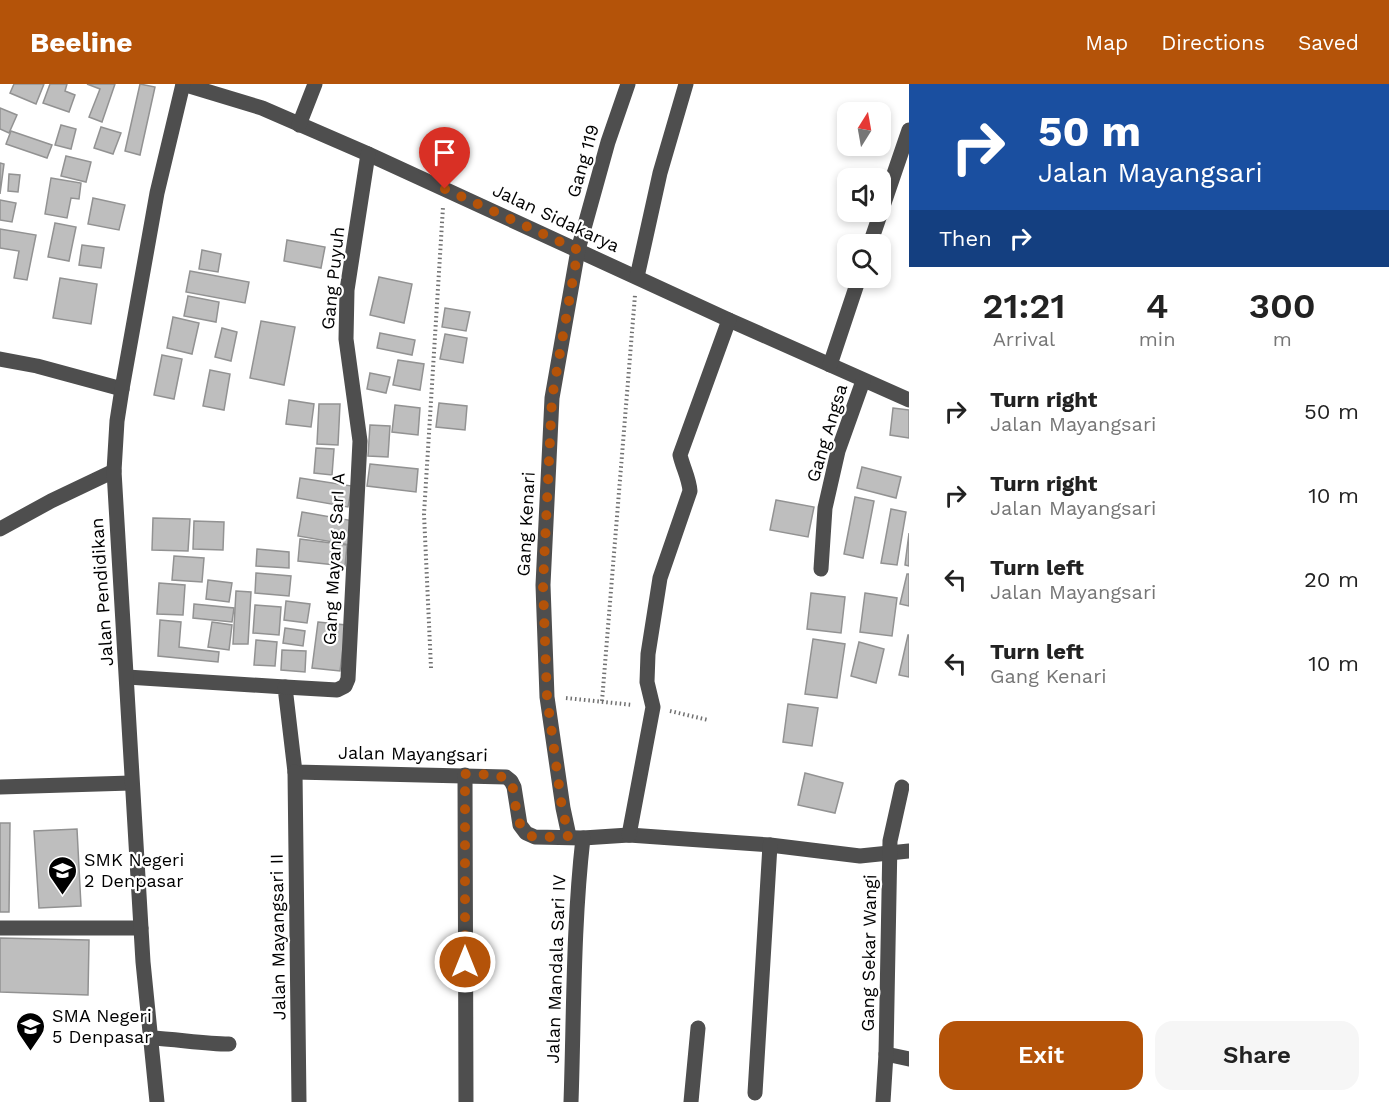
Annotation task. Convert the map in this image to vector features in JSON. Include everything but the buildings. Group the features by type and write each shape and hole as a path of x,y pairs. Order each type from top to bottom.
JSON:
{"street":[{"name":"Jalan Sidakarya","path":"183,84 262,108 368,154 909,400"},
{"name":"Jalan Pendidikan","path":"157,1102 141,928 131,783 127,676 114,471 117,421 122,389 157,193 183,84"},
{"path":"299,125 315,84"},
{"name":"Gang 119","path":"578,250 608,142 628,84"},
{"path":"637,277 660,173 686,84"},
{"path":"873,234 909,130"},
{"name":"Gang Puyuh","path":"360,441 346,339 347,300 368,154"},
{"name":"Gang Kenari","path":"576,837 562,808 547,697 543,585 552,398 578,250"},
{"path":"830,365 856,288"},
{"path":"629,835 653,707 647,682 648,654 658,589 690,491 689,480 680,455 729,320"},
{"path":"0,359 37,366 122,389"},
{"name":"Gang Angsa","path":"820,569 825,508 838,451 863,381"},
{"name":"Gang Mayang SarI A","path":"285,687 337,690 345,686 348,679 360,441"},
{"path":"0,529 51,501 114,471"},
{"path":"127,676 285,687 295,772"},
{"name":"Jalan Mayangsari","path":"295,772 497,775 511,781 520,825 526,833 535,837 629,835 770,845 860,856 909,851"},
{"name":"Jalan Mayangsari II","path":"295,772 299,1102"},
{"path":"465,774 466,1102"},
{"path":"0,787 131,783"},
{"name":"Gang Sekar Wangi","path":"883,1102 890,841 902,787"},
{"name":"Jalan Mandala Sari IV","path":"571,1102 573,965 577,890 576,837"},
{"path":"755,1093 770,845"},
{"path":"0,928 141,928"},
{"path":"691,1102 698,1028"},
{"path":"150,1038 183,1040 200,1044 230,1044"},
{"path":"886,1054 909,1059"}],"path":[{"path":"431,668 424,514 445,189"},
{"path":"602,701 634,302"},
{"path":"547,697 653,707 708,720"}],"place":[{"name":"SMK Negeri 2 Denpasar","path":"63,896"},
{"name":"SMA Negeri 5 Denpasar","path":"31,1052"}],"route":[{"path":"445,189 578,250 552,398 543,585 547,697 562,808 569,836 530,836 522,830 520,825 511,781 497,775 465,774 465,962"}]}
